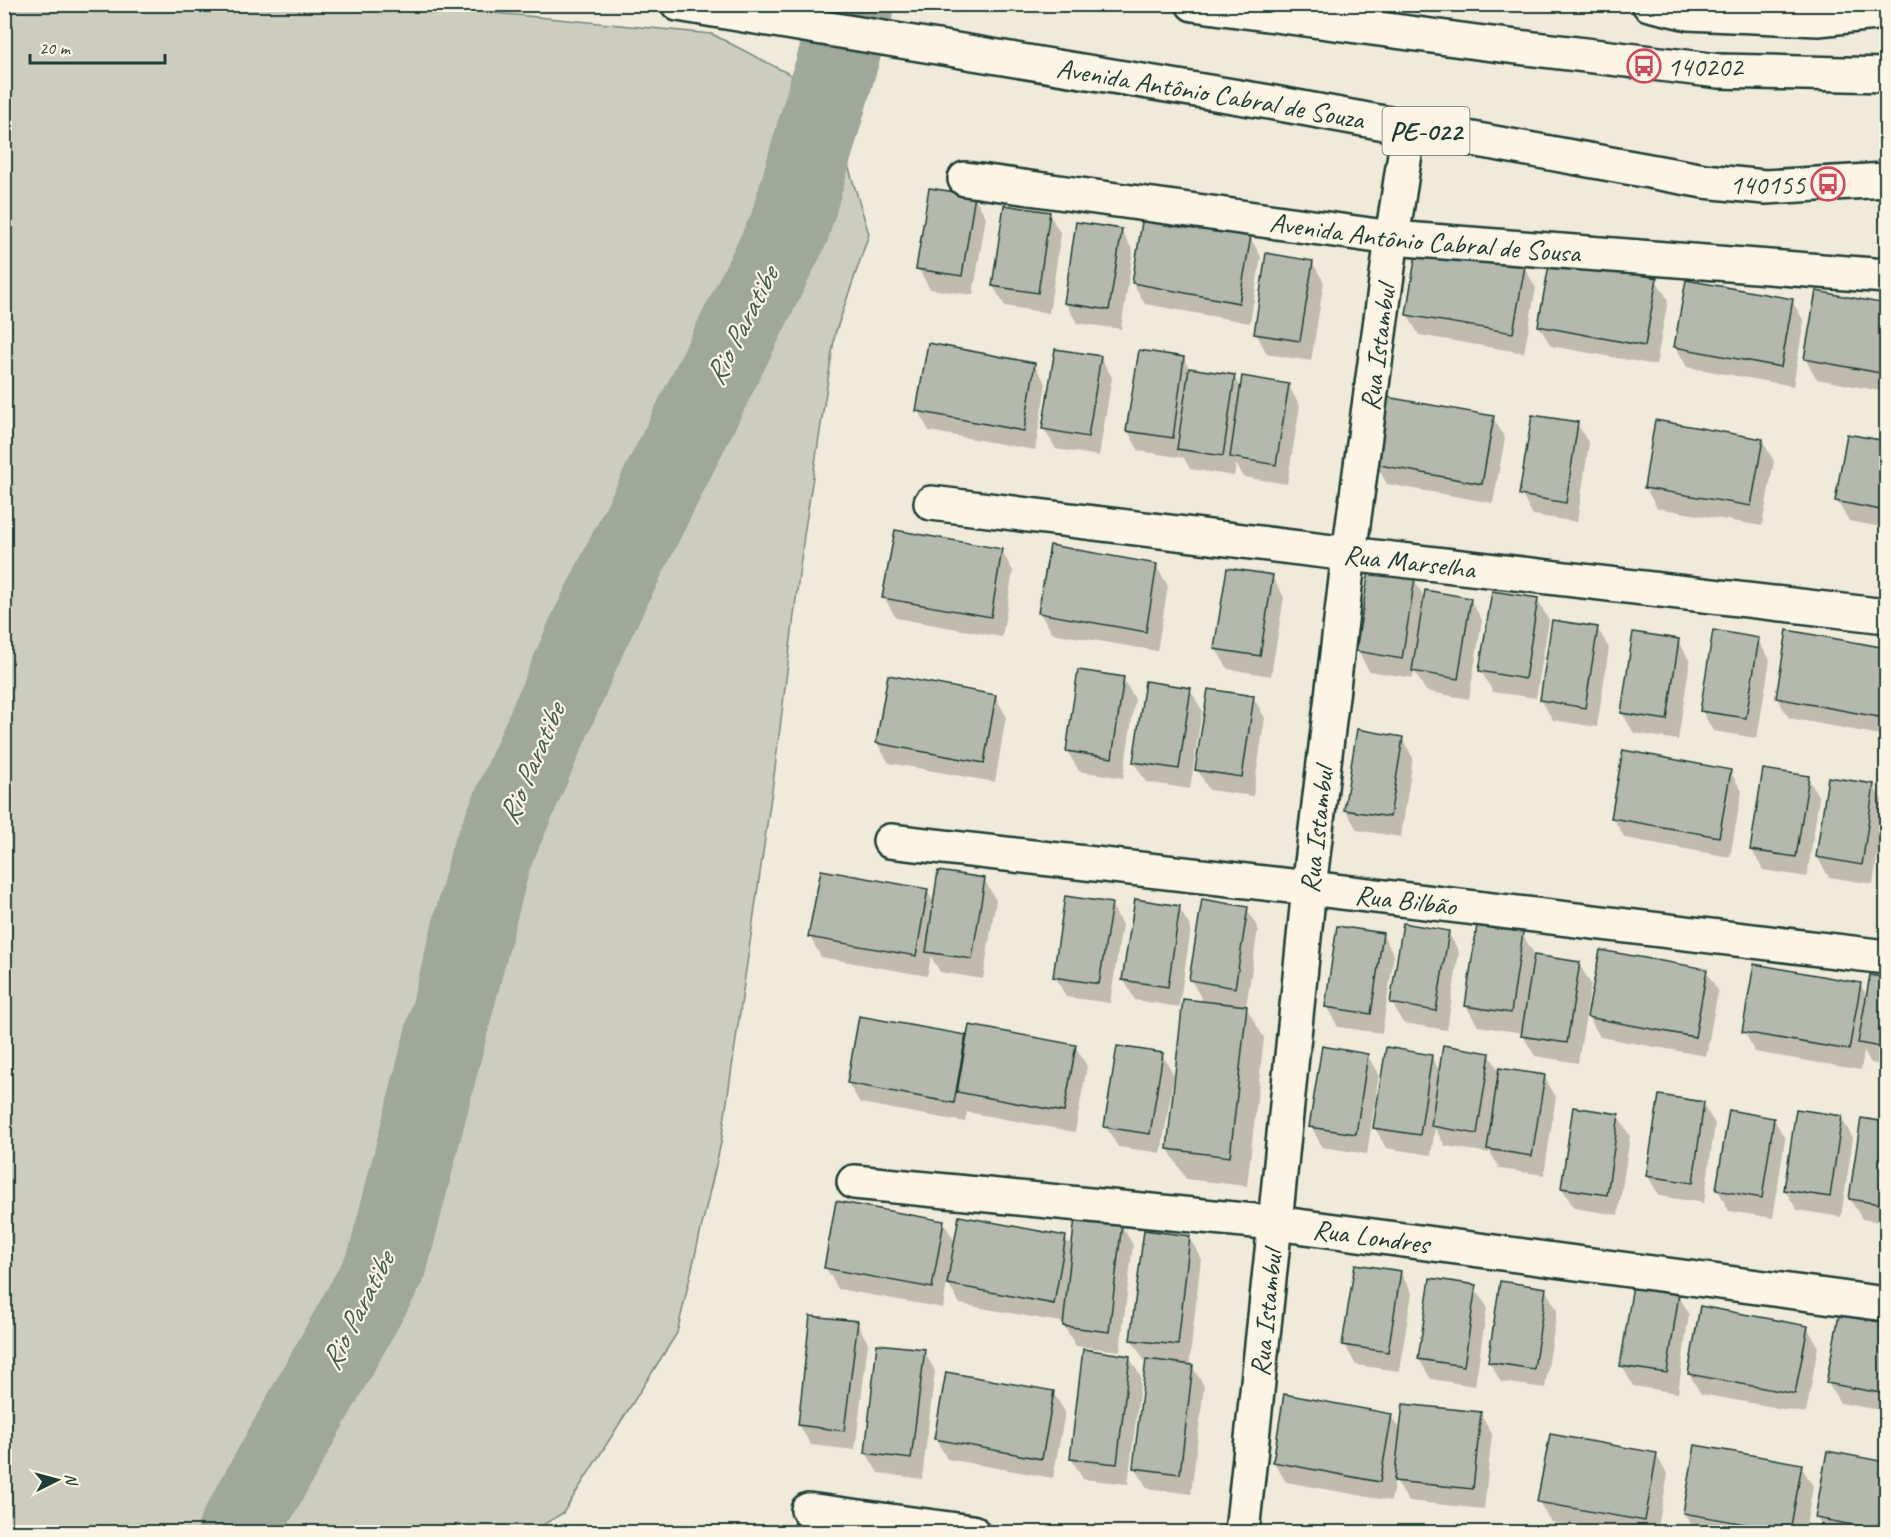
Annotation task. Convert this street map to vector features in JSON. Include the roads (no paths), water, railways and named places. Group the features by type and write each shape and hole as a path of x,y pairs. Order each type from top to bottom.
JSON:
{"main road":[{"name":"Avenida Antônio Cabral de Souza","path":"678,4 1269,102 1704,181 1766,187 1887,180"},
{"path":"1193,4 1496,45 1719,71 1887,75"},
{"path":"1649,4 1688,14 1818,19 1887,12"},
{"name":"Rua Istambul","path":"1242,1533 1309,888 1349,554 1409,128"},
{"name":"Avenida Antônio Cabral de Sousa","path":"966,179 1392,238 1887,276"},
{"name":"Rua Marselha","path":"931,503 1887,616"},
{"name":"Rua Bilbão","path":"890,842 1309,888 1887,957"},
{"name":"Rua Londres","path":"854,1182 1275,1222 1887,1304"},
{"path":"808,1510 972,1533"}],"waterway":[{"name":"Rio Paratibe","path":"238,1532 387,1264 491,857 588,633 789,229 854,4"}],"place":[{"name":"140202","path":"1644,66"},
{"name":"140155","path":"1828,184"}]}
